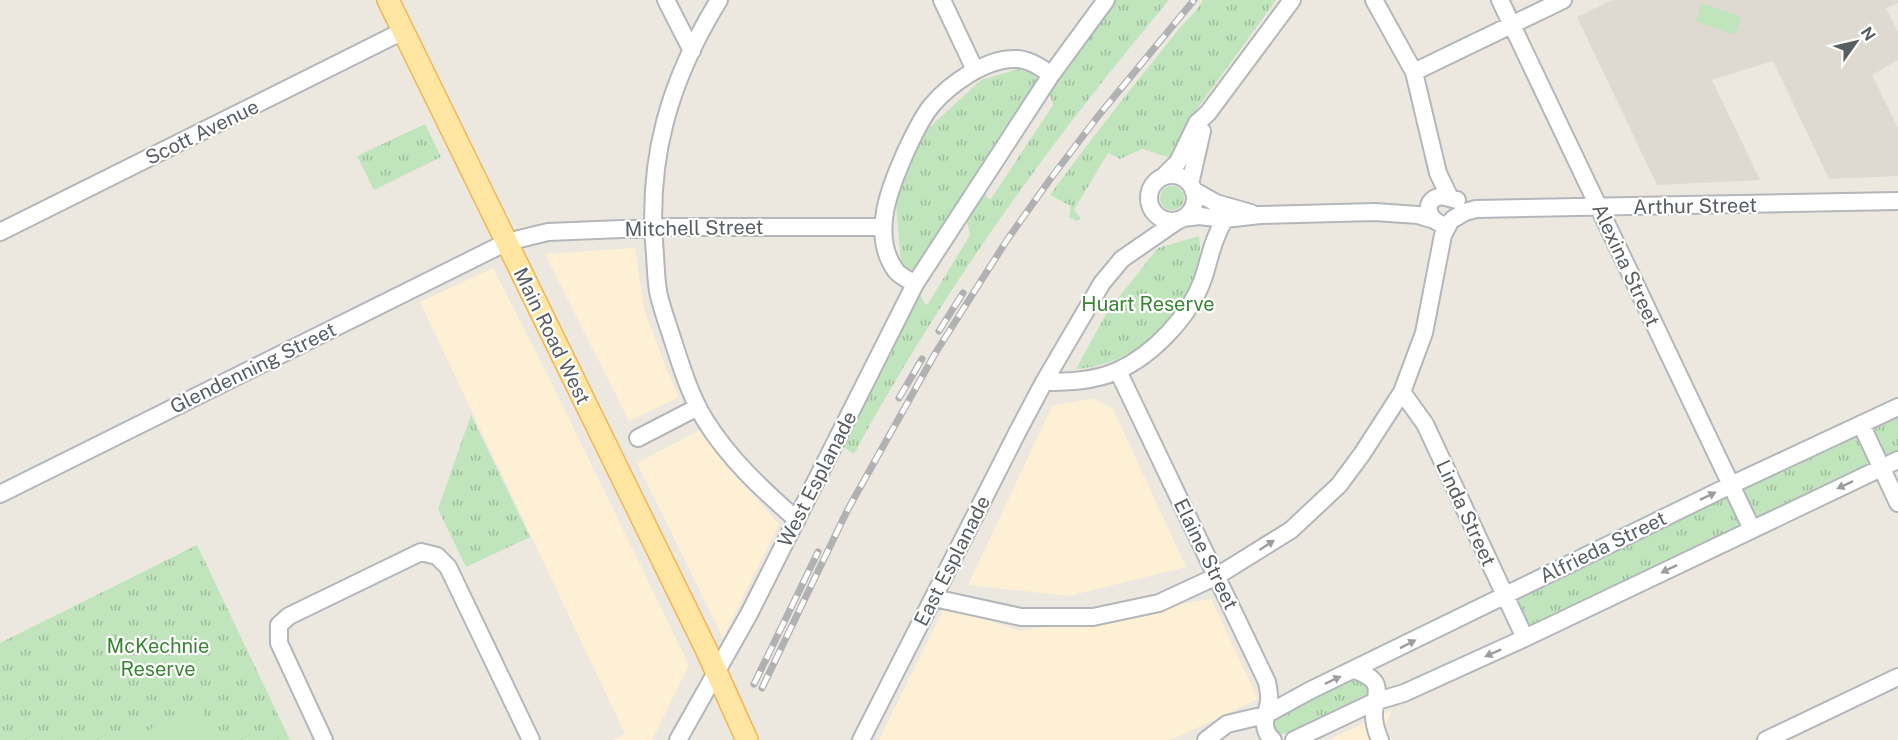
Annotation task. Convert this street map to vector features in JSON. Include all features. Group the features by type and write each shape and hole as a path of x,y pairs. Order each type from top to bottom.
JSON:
{"main road":[{"name":"Main Road West","path":"388,0 717,672 747,740"}],"street":[{"path":"666,0 692,51"},
{"path":"720,0 704,26 676,87 659,144 653,184 652,228 658,294 675,347 705,420 749,477 797,520"},
{"path":"942,0 975,70"},
{"name":"West Esplanade","path":"678,740 717,672 797,520 915,284 1052,75 1106,0"},
{"path":"1292,0 1208,113 1197,123 1178,162 1153,185 1149,197 1152,210 1163,219 1180,220 1203,217 1225,219 1260,215 1375,212 1418,215 1442,220 1476,209 1492,210"},
{"path":"1374,0 1414,72 1435,158 1442,199 1456,209 1442,220"},
{"name":"Alexina Street","path":"1500,0 1752,529"},
{"path":"1414,72 1563,0"},
{"name":"Scott Avenue","path":"0,232 403,31"},
{"path":"915,284 897,273 885,243 883,226 890,187 912,137 931,106 946,91 975,70 1014,59 1028,62 1052,75"},
{"path":"1180,220 1192,209 1195,196 1192,187 1199,141 1208,113"},
{"path":"1163,177 1178,176 1216,203 1260,215"},
{"path":"934,598 1021,617 1093,616 1159,603 1217,576 1291,530 1339,485 1402,392 1424,333 1443,235 1442,220 1428,209 1442,199"},
{"path":"1375,212 1442,199 1473,203 1492,210"},
{"name":"Arthur Street","path":"1492,210 1898,201"},
{"path":"1142,243 1150,204"},
{"path":"1203,217 1211,249"},
{"path":"1044,382 1076,382 1118,371 1157,344 1188,309 1202,280 1216,233 1225,219"},
{"name":"East Esplanade","path":"861,740 1044,382 1102,283 1122,260 1142,243 1180,220"},
{"name":"Mitchell Street","path":"507,242 548,232 652,228 883,226"},
{"name":"Glendenning Street","path":"0,494 507,242"},
{"name":"Elaine Street","path":"1118,371 1267,682 1270,699 1264,723 1267,734 1273,740"},
{"name":"Linda Street","path":"1402,392 1425,424 1525,638"},
{"name":"Alfrieda Street","path":"1206,740 1231,722 1265,715 1309,691 1731,485 1898,406"},
{"path":"638,438 698,407"},
{"path":"1861,424 1898,503"},
{"path":"1294,740 1374,702 1404,693 1525,638 1898,460"},
{"path":"324,740 279,643 279,625 288,616 421,552 437,556 448,567 531,740"},
{"path":"1355,670 1368,676 1375,683 1377,692 1374,702 1374,718 1379,738"},
{"path":"1766,740 1898,676"},
{"name":"Alfrieda Street","path":"1267,682 1280,690 1309,691"},
{"path":"1336,721 1359,723 1379,738"}],"shaded area":[{"path":"1612,0 1898,0 1898,3 1886,8 1898,32 1898,60 1872,75 1898,128 1898,176 1829,179 1773,61 1712,80 1760,180 1657,185 1577,17"},
{"path":"635,248 644,309 679,397 629,421 545,254"},
{"path":"493,268 689,665 652,740 612,740 625,734 420,302"},
{"path":"1094,398 1113,409 1186,567 1069,596 968,585 1052,406"},
{"path":"700,430 729,469 779,524 723,638 637,463"},
{"path":"1211,599 1258,699 1171,740 879,740 945,606 1020,631"},
{"path":"1392,710 1385,726 1392,740 1329,740"}],"green space":[{"path":"1109,0 1169,0 1082,108 1000,219 924,334 854,454 840,445 904,318 920,294 925,304 928,304 970,235 966,216 984,188 987,198 991,199 1053,105 1048,88"},
{"path":"1203,0 1276,0 1189,120 1180,144 1171,158 1142,149 1120,159 1108,153 1074,210 1081,219 1077,221 1069,217 1071,206 1050,195 1112,112"},
{"path":"1702,3 1741,17 1735,35 1696,21"},
{"path":"1022,68 1038,78 919,267 911,270 901,264 895,192 919,137 981,80"},
{"path":"425,124 441,157 374,190 357,156"},
{"path":"1167,186 1177,186 1184,193 1184,203 1177,210 1167,210 1160,203 1160,193"},
{"name":"Huart Reserve","path":"1199,236 1199,257 1194,277 1179,306 1156,333 1128,354 1095,366 1076,369 1107,312 1158,248"},
{"path":"1898,413 1898,453 1886,458 1875,438 1875,426"},
{"path":"471,415 530,537 466,567 438,509"},
{"path":"1853,436 1860,438 1872,464 1755,521 1741,490"},
{"path":"1724,497 1730,499 1742,524 1741,527 1527,629 1514,599"},
{"name":"McKechnie Reserve","path":"197,545 290,740 0,740 0,643"},
{"path":"1352,679 1365,684 1368,692 1366,698 1295,732 1285,734 1275,731 1277,716 1331,686"},
{"path":"200,705 216,740 128,740"}],"railway":[{"path":"762,688 848,509 936,352 1007,240 1051,178 1099,115 1194,0"},
{"path":"939,331 963,293"},
{"path":"899,398 922,359"},
{"path":"754,684 818,552"}]}
